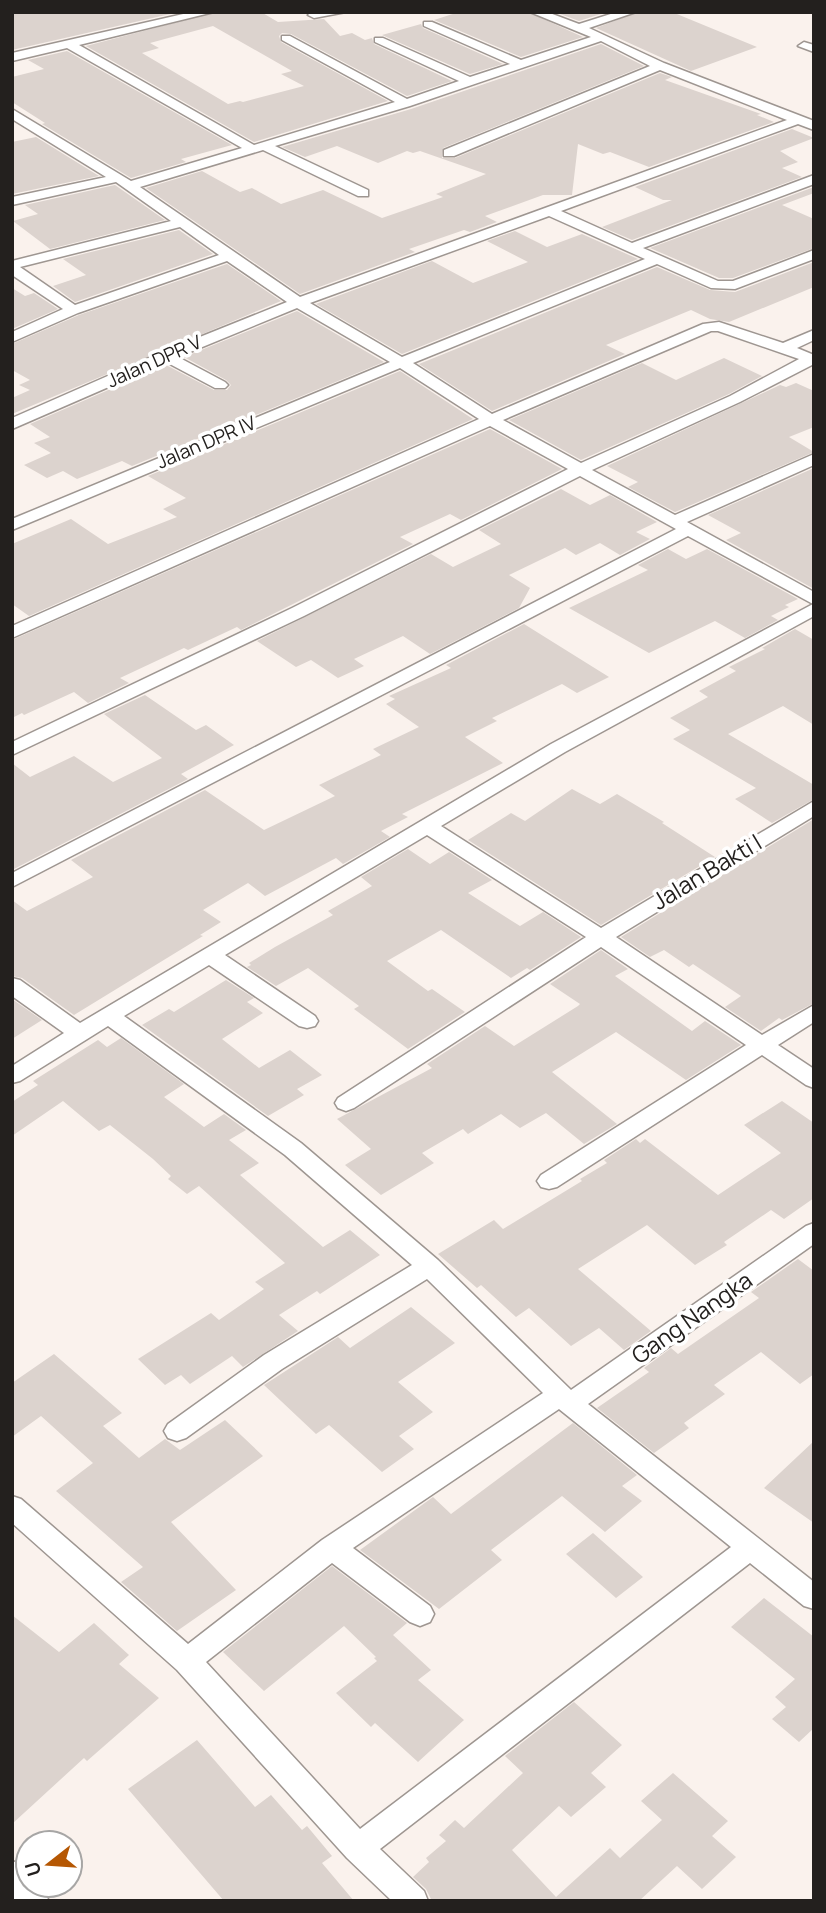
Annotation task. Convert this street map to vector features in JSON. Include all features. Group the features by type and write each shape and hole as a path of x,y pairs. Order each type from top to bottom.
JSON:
{"street":[{"path":"12,57 208,12"},
{"path":"314,15 340,12"},
{"path":"536,12 601,37 660,66 814,126"},
{"path":"578,28 630,12"},
{"path":"428,24 522,65"},
{"path":"12,201 124,182 258,148 406,103 601,37"},
{"path":"286,38 406,103"},
{"path":"379,40 470,82"},
{"path":"69,44 258,148 362,193"},
{"path":"449,153 660,66"},
{"path":"12,113 124,182 299,303 401,362 491,420 814,599"},
{"name":"Jalan DPR V","path":"12,424 165,356 299,303 798,120"},
{"path":"630,248 814,179"},
{"path":"549,211 654,260 723,286 735,285 814,254"},
{"path":"12,266 181,223"},
{"path":"12,338 72,310 229,256"},
{"name":"Jalan DPR IV","path":"12,525 401,362 654,260"},
{"path":"12,266 72,310"},
{"path":"12,633 491,420 711,326 727,328 813,359"},
{"path":"785,349 786,346 814,334"},
{"path":"165,356 219,385"},
{"path":"12,749 298,612 623,448 736,399 813,359"},
{"path":"12,881 682,525 814,459"},
{"path":"12,1076 79,1033 626,709 814,609"},
{"name":"Jalan Bakti I","path":"346,1103 601,937 814,807"},
{"path":"428,827 601,937 814,1080"},
{"path":"211,956 307,1021"},
{"path":"12,985 79,1033"},
{"path":"549,1181 814,1012"},
{"path":"109,1016 293,1149 429,1266 565,1399 814,1598"},
{"name":"Gang Nangka","path":"187,1661 332,1548 565,1399 814,1232"},
{"path":"177,1431 274,1362 429,1266"},
{"path":"12,1507 187,1661 358,1848 413,1901"},
{"path":"358,1848 752,1546"},
{"path":"332,1548 420,1614"},
{"path":"12,1875 34,1901"}],"building":[{"path":"12,12 179,12 12,50"},
{"path":"216,12 261,12 278,22 324,19 340,36 352,33 365,40 372,38 374,44 452,81 407,96 291,34 282,33 279,36 281,42 388,101 254,142 86,46","holes":["213,26 292,71 281,74 304,86 228,104 142,53 159,48 150,43"]},
{"path":"459,12 528,12 583,37 521,57 434,20"},
{"path":"555,12 607,12 579,21"},
{"path":"638,12 672,12 757,47 691,71 596,28"},
{"path":"421,24 423,28 503,64 470,74 382,35"},
{"path":"601,44 644,66 443,148 442,158 455,158 660,73 672,77 665,80 761,114 757,115 774,122 649,167 610,152 603,154 578,144 572,195 543,195 485,216 497,222 409,249 415,252 300,294 146,188 202,171 240,192 252,188 281,204 323,190 382,218 443,197 436,194 486,174 420,151 407,151 378,163 337,146 305,157 282,147 411,109"},
{"path":"67,51 232,145 181,159 186,162 131,178 42,124 45,123 12,102 12,77 44,69 28,60"},
{"path":"792,129 814,138 780,151 798,162 782,168 802,177 632,240 602,227 672,200 663,200 635,187"},
{"path":"36,137 99,176 12,194 12,142"},
{"path":"115,185 165,220 50,249 13,221 38,214 25,205"},
{"path":"814,187 814,193 782,205 814,219 814,248 733,278 719,278 650,248"},
{"path":"179,230 213,254 75,302 53,286 86,275 63,259"},
{"path":"515,231 547,247 582,234 638,259 402,354 316,304 432,261 473,283 528,262 487,241"},
{"path":"814,262 814,287 729,322 710,319 691,310 606,345 625,354 492,411 419,364 657,267 710,290 735,292"},
{"path":"227,264 281,301 12,414 12,398 30,390 19,385 30,380 12,370 12,344 79,315"},
{"path":"12,288 25,296 34,293 58,309 12,329"},
{"path":"297,311 384,362 132,466 122,461 77,479 63,471 47,478 24,465 51,453 34,443 50,437 30,424 166,365 214,390 227,390 231,385 226,380 184,357"},
{"path":"724,358 762,376 729,394 581,460 509,420 642,363 676,380"},
{"path":"400,371 473,419 29,616 12,604 12,544 71,519 108,544 177,517 163,509 186,498 148,476"},
{"path":"796,383 814,391 814,427 789,437 814,452 675,512 628,487 638,482 607,466 780,385 786,387"},
{"path":"490,429 562,469 461,520 450,514 400,537 413,544 241,630 237,627 188,650 184,648 120,678 129,683 88,703 74,692 12,718 12,640"},
{"path":"814,468 814,589 726,540 741,533 708,515"},
{"path":"561,489 590,505 610,495 657,522 636,532 650,539 620,555 600,543 576,555 565,548 509,575 530,588 519,608 430,654 403,636 354,659 364,666 338,678 311,660 296,667 257,641 431,554 453,567 501,544 479,530"},
{"path":"668,549 686,559 707,549 798,599 771,616 778,620 745,638 715,621 649,653 569,608 648,570 638,565"},
{"path":"524,624 609,677 577,693 562,684 492,718 497,721 465,737 503,763 402,814 408,817 381,831 390,837 343,864 336,858 265,896 248,883 203,910 221,922 200,935 203,936 74,1015 22,978 12,976 12,900 27,911 93,877 71,860 205,790 264,830 335,796 319,785 381,755 373,749 419,727 386,704 395,699 389,696 451,668 446,665"},
{"path":"795,629 814,640 814,725 783,706 728,734 814,785 814,799 772,823 735,799 756,788 673,739 690,730 670,718 708,697 699,691 736,671 729,667 765,649 762,648"},
{"path":"145,695 196,730 206,725 234,745 181,774 188,779 12,870 12,763 30,777 74,756 113,782 162,758 104,714"},
{"path":"572,789 600,804 617,794 715,857 601,925 468,840 511,813 525,821"},
{"path":"814,819 814,1003 782,1020 779,1018 761,1031 725,1007 741,996 693,964 689,967 664,950 650,957 621,937"},
{"path":"408,849 430,864 449,852 492,880 468,893 520,926 543,912 581,937 530,970 527,968 511,978 441,930 387,961 428,991 432,989 465,1012 408,1049 354,1009 359,1006 308,968 276,986 247,967 275,947 333,915 328,911 372,886 361,877"},
{"path":"601,950 628,969 615,976 692,1031 705,1021 741,1045 686,1080 616,1032 552,1072 617,1124 584,1144 546,1113 520,1128 501,1114 468,1134 463,1129 422,1153 434,1163 381,1195 345,1165 371,1149 337,1119 432,1068 427,1064 485,1026 514,1046 578,1006 580,1004 550,984"},
{"path":"226,980 254,998 247,1002 263,1013 222,1039 259,1068 290,1050 322,1075 297,1089 304,1095 268,1116 142,1025 169,1009 174,1012"},
{"path":"12,999 42,1020 12,1039"},
{"path":"121,1038 184,1084 164,1097 204,1127 224,1114 246,1130 229,1140 259,1163 240,1175 323,1247 350,1230 380,1255 320,1294 317,1291 279,1315 298,1331 243,1367 232,1356 190,1384 181,1375 165,1385 138,1359 211,1313 219,1320 264,1289 255,1282 285,1263 199,1186 187,1194 168,1179 171,1176 153,1159 110,1125 99,1131 63,1101 12,1136 12,1102 38,1085 33,1081 98,1040 107,1047"},
{"path":"782,1101 814,1123 814,1198 784,1219 771,1210 724,1242 727,1245 695,1265 647,1225 578,1269 651,1331 624,1350 599,1328 571,1346 529,1308 516,1317 481,1285 477,1288 438,1254 494,1220 503,1229 582,1181 580,1179 607,1163 604,1160 636,1139 640,1143 645,1139 718,1195 781,1153 744,1125"},
{"path":"798,1259 814,1271 814,1374 800,1384 761,1352 714,1385 725,1394 684,1423 689,1428 654,1453 597,1408 649,1372 644,1368 671,1348 678,1354 759,1298 751,1292"},
{"path":"411,1307 455,1343 398,1382 433,1412 399,1436 414,1449 382,1472 329,1425 316,1434 264,1385 338,1337 350,1348"},
{"path":"54,1354 122,1413 103,1426 139,1458 165,1439 180,1450 225,1420 263,1456 171,1522 236,1590 177,1631 121,1582 143,1567 56,1491 93,1463 41,1416 12,1437 12,1383"},
{"path":"573,1423 637,1475 622,1486 642,1501 605,1532 562,1496 491,1550 502,1560 439,1609 360,1550 433,1497 451,1514"},
{"path":"814,1441 814,1523 764,1488"},
{"path":"593,1533 643,1577 616,1598 566,1554"},
{"path":"332,1566 407,1623 393,1635 431,1670 418,1680 464,1720 418,1762 375,1723 371,1727 336,1693 377,1661 344,1626 264,1691 223,1652"},
{"path":"764,1598 814,1637 814,1728 799,1742 772,1719 786,1707 775,1697 795,1679 731,1627"},
{"path":"12,1615 59,1652 94,1623 129,1655 119,1664 159,1698 87,1761 84,1758 12,1824"},
{"path":"574,1702 622,1745 591,1773 606,1787 571,1817 559,1806 512,1850 556,1897 610,1848 620,1858 662,1820 641,1801 673,1773 728,1821 712,1836 736,1857 702,1889 677,1866 639,1901 432,1901 426,1889 413,1877 429,1862 426,1858 446,1841 439,1835 455,1820 464,1828 523,1773 505,1756"},
{"path":"197,1740 255,1807 271,1795 302,1830 307,1826 332,1856 322,1863 354,1901 224,1901 128,1789"}]}
